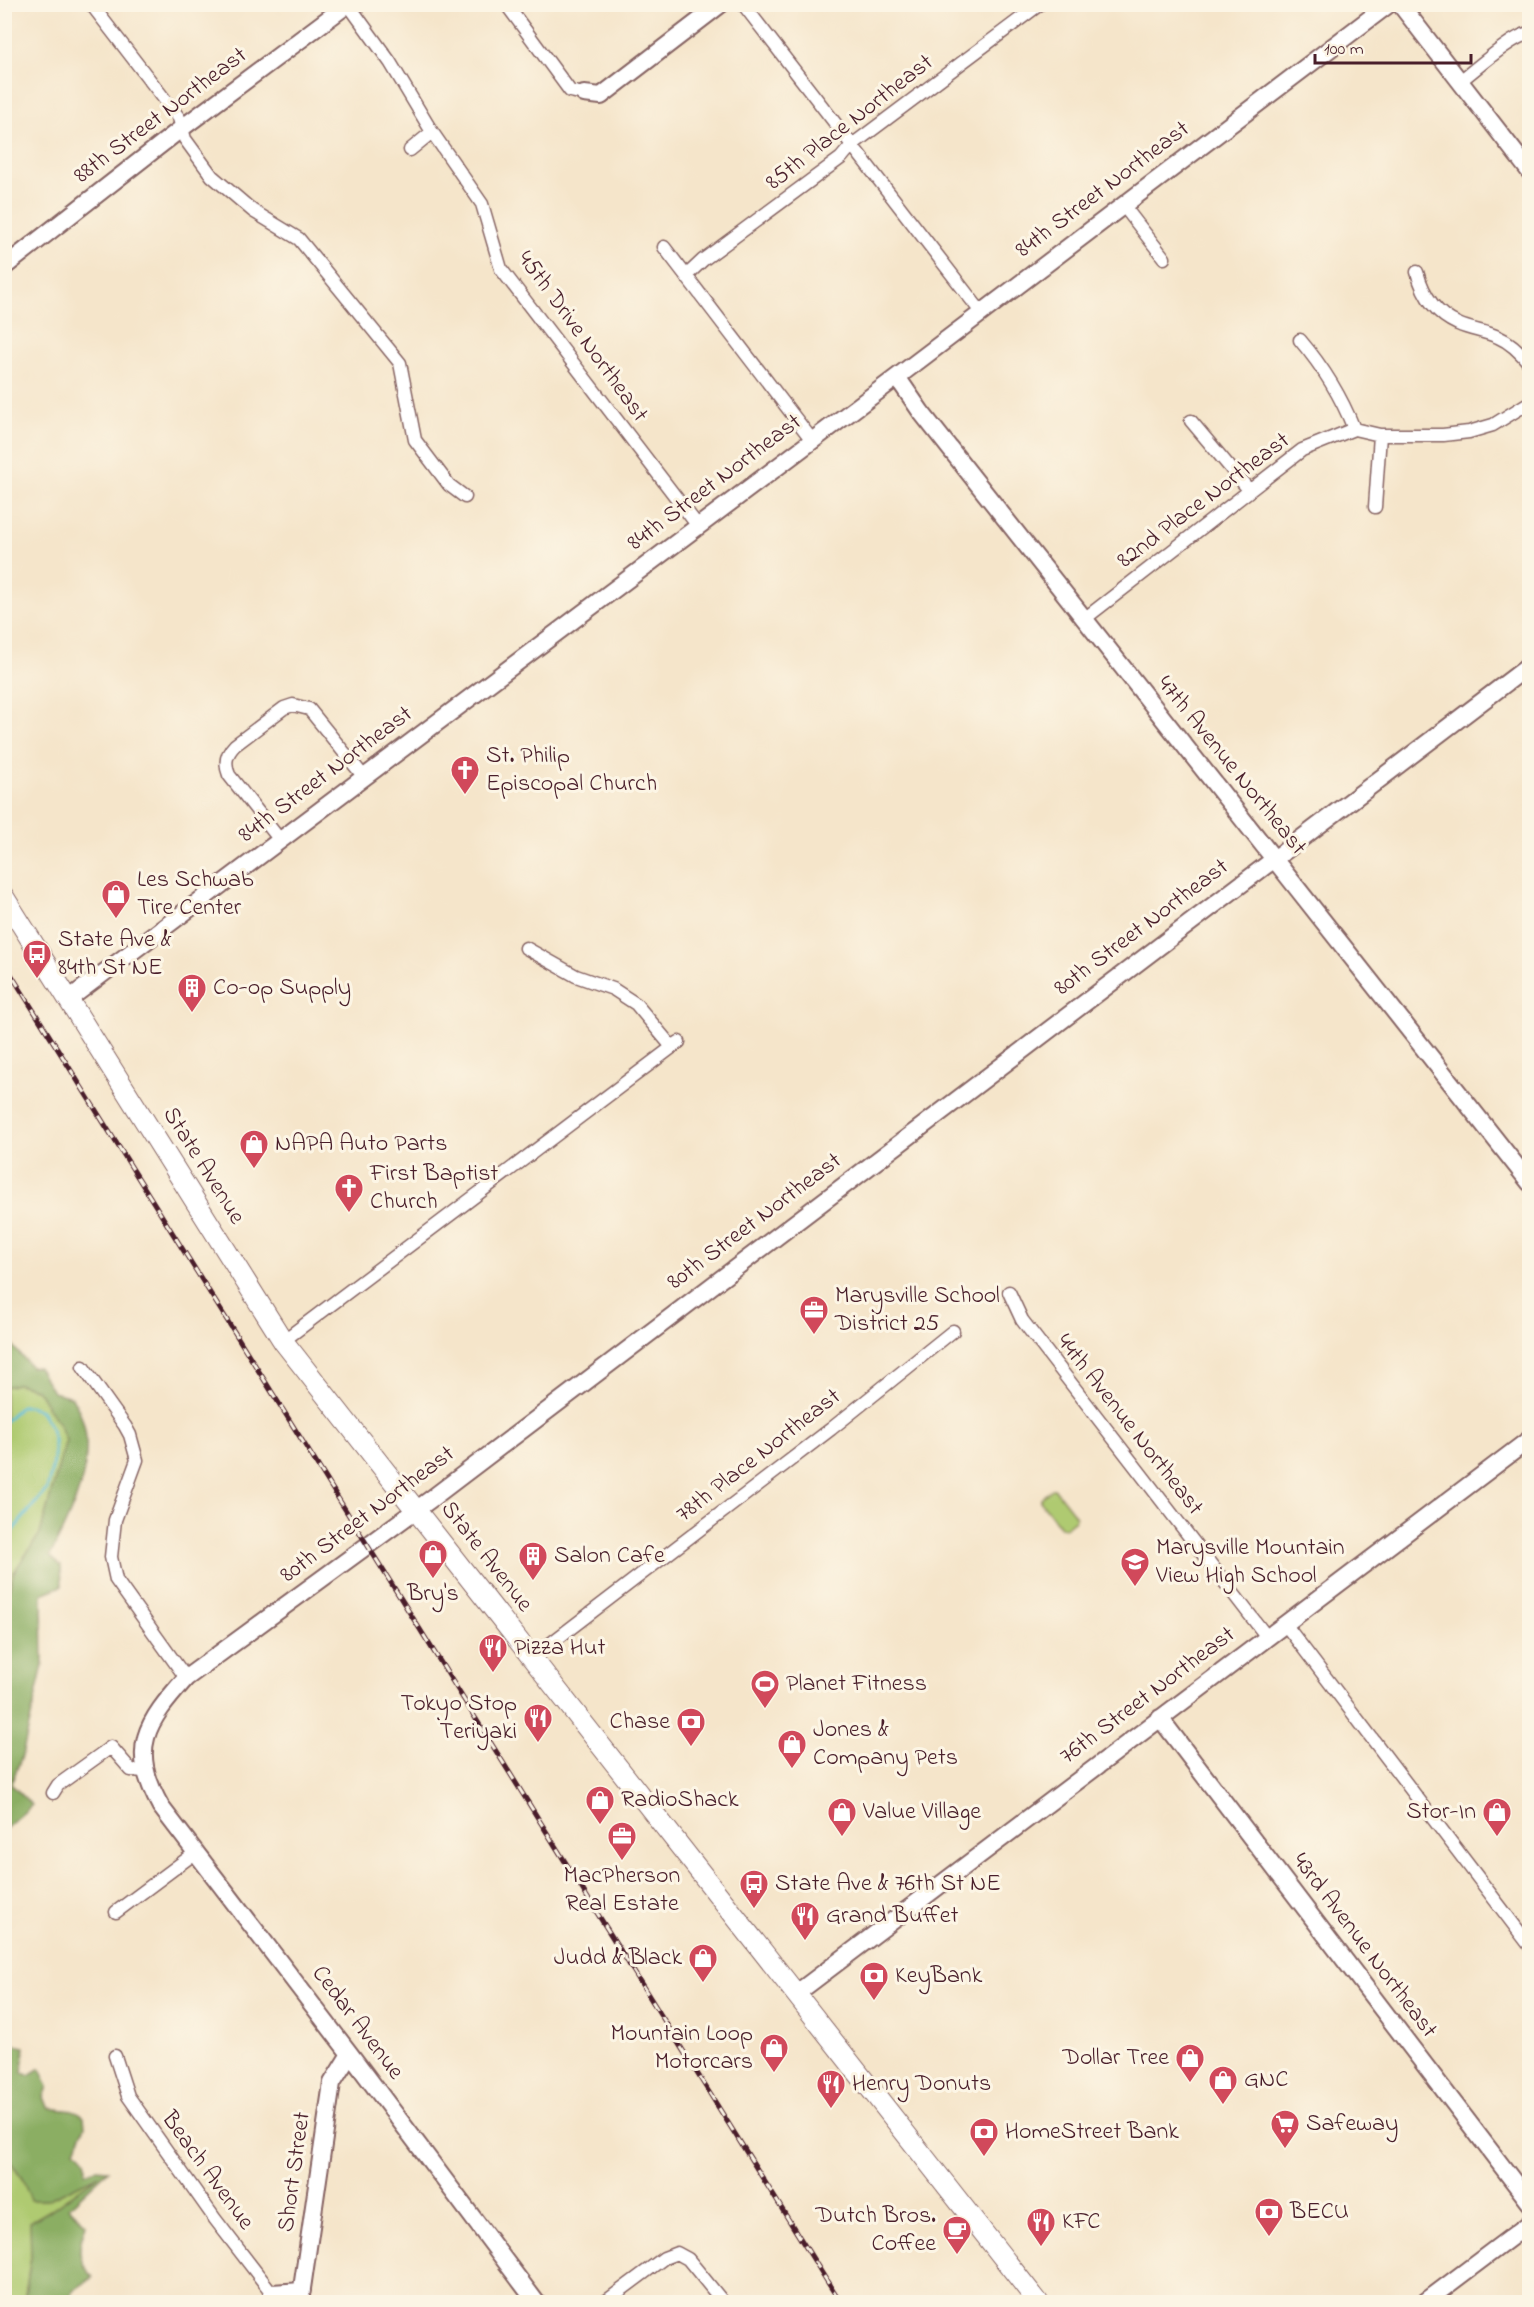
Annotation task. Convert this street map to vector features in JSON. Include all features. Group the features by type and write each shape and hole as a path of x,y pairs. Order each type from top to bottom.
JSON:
{"main road":[{"name":"State Avenue","path":"4,897 283,1341 1038,2302"}],"street":[{"path":"91,4 179,118 185,140 212,176 253,211 299,240 400,363 416,440 450,485 465,497"},
{"path":"506,4 570,91 601,96 721,4"},
{"path":"743,4 981,312"},
{"name":"85th Place Northeast","path":"686,276 703,260 841,158 852,146 1041,4"},
{"name":"84th Street Northeast","path":"69,999 1389,4"},
{"path":"1400,4 1530,172"},
{"name":"88th Street Northeast","path":"4,267 182,128 348,5"},
{"name":"45th Drive Northeast","path":"348,5 390,62 432,132 482,204 501,269 698,526"},
{"path":"1460,81 1523,34 1530,33"},
{"path":"410,150 432,132"},
{"path":"1123,205 1164,258"},
{"path":"664,247 812,440"},
{"path":"1416,272 1423,292 1442,315 1458,325 1500,338 1530,364"},
{"path":"1300,340 1316,360 1344,404 1354,429 1380,435 1443,435 1469,432 1493,425 1530,402"},
{"name":"47th Avenue Northeast","path":"897,377 921,412 1083,620 1530,1183"},
{"path":"1191,421 1249,490"},
{"name":"82nd Place Northeast","path":"1083,620 1302,450 1354,429"},
{"path":"1375,507 1380,435"},
{"name":"80th Street Northeast","path":"144,1771 144,1741 150,1724 157,1711 186,1678 417,1509 1530,665"},
{"path":"280,840 229,776 226,762 227,756 235,745 284,708 292,705 309,709 364,777"},
{"path":"283,1341 676,1045 636,1004 613,989 576,976 526,948"},
{"name":"44th Avenue Northeast","path":"1009,1292 1022,1320 1267,1637"},
{"name":"78th Place Northeast","path":"533,1657 831,1429 954,1331"},
{"path":"83,1367 125,1426 137,1460 115,1520 111,1557 116,1580 186,1678"},
{"name":"76th Street Northeast","path":"796,1993 1530,1439"},
{"path":"1285,1624 1530,1946"},
{"name":"43rd Avenue Northeast","path":"1160,1718 1530,2203"},
{"path":"53,1792 58,1785 111,1747 131,1770 144,1771"},
{"name":"Cedar Avenue","path":"144,1771 149,1786 161,1807 536,2302"},
{"path":"116,1912 195,1853"},
{"name":"Short Street","path":"301,2296 332,2084 350,2054"},
{"name":"Beach Avenue","path":"115,2056 128,2096 206,2207 275,2298"},
{"path":"1425,2302 1530,2223"},
{"path":"605,2302 664,2258 677,2253 688,2259 723,2302"},
{"path":"275,2298 301,2296"}],"green space":[{"path":"4,1336 31,1367 38,1367 53,1392 72,1397 82,1418 86,1435 84,1471 79,1489 66,1524 50,1556 61,1566 62,1586 42,1594 43,1665 22,1756 11,1784 32,1805 5,1829 5,1603 14,1572 40,1534 66,1440 41,1394 33,1388 18,1384 5,1387"},
{"path":"17,1384 33,1388 41,1394 66,1440 40,1534 14,1572 5,1603 5,1387"},
{"path":"1052,1489 1055,1489 1076,1516 1075,1520 1065,1528 1061,1527 1040,1501"},
{"path":"5,2043 25,2047 22,2073 29,2075 40,2068 48,2087 44,2097 48,2107 76,2112 84,2117 85,2126 75,2149 85,2159 85,2173 96,2169 108,2170 69,2207 86,2224 80,2244 80,2255 93,2277 73,2291 70,2302 24,2302 31,2257 30,2222 99,2175 47,2200 31,2200 23,2180 5,2154"},
{"path":"4,2154 23,2180 32,2200 47,2200 102,2173 31,2222 31,2257 24,2302 5,2302"}],"waterway":[{"path":"4,1422 21,1406 29,1406 41,1411 50,1426 54,1440 54,1460 47,1489 4,1541"},
{"path":"4,2233 4,2248"}],"railway":[{"path":"4,963 840,2302"}],"place":[{"name":"St. Philip Episcopal Church","path":"465,796"},
{"name":"Les Schwab Tire Center","path":"116,920"},
{"name":"State Ave & 84th St NE","path":"37,980"},
{"name":"Co-op Supply","path":"192,1014"},
{"name":"NAPA Auto Parts","path":"254,1170"},
{"name":"First Baptist Church","path":"349,1214"},
{"name":"Marysville School District 25","path":"814,1336"},
{"name":"Bry's","path":"433,1580"},
{"name":"Salon Cafe","path":"533,1582"},
{"name":"Marysville Mountain View High School","path":"1135,1588"},
{"name":"Pizza Hut","path":"493,1674"},
{"name":"Planet Fitness","path":"765,1710"},
{"name":"Tokyo Stop Teriyaki","path":"538,1744"},
{"name":"Chase","path":"691,1748"},
{"name":"Jones & Company Pets","path":"792,1770"},
{"name":"RadioShack","path":"600,1826"},
{"name":"Value Village","path":"842,1838"},
{"name":"Stor-In","path":"1497,1838"},
{"name":"MacPherson Real Estate","path":"622,1862"},
{"name":"State Ave & 76th St NE","path":"754,1910"},
{"name":"Grand Buffet","path":"805,1942"},
{"name":"Judd & Black","path":"703,1984"},
{"name":"KeyBank","path":"874,2002"},
{"name":"Mountain Loop Motorcars","path":"774,2074"},
{"name":"Dollar Tree","path":"1190,2084"},
{"name":"GNC","path":"1223,2106"},
{"name":"Henry Donuts","path":"831,2110"},
{"name":"Safeway","path":"1285,2150"},
{"name":"HomeStreet Bank","path":"984,2158"},
{"name":"BECU","path":"1269,2238"},
{"name":"KFC","path":"1041,2248"},
{"name":"Dutch Bros. Coffee","path":"957,2256"}]}
